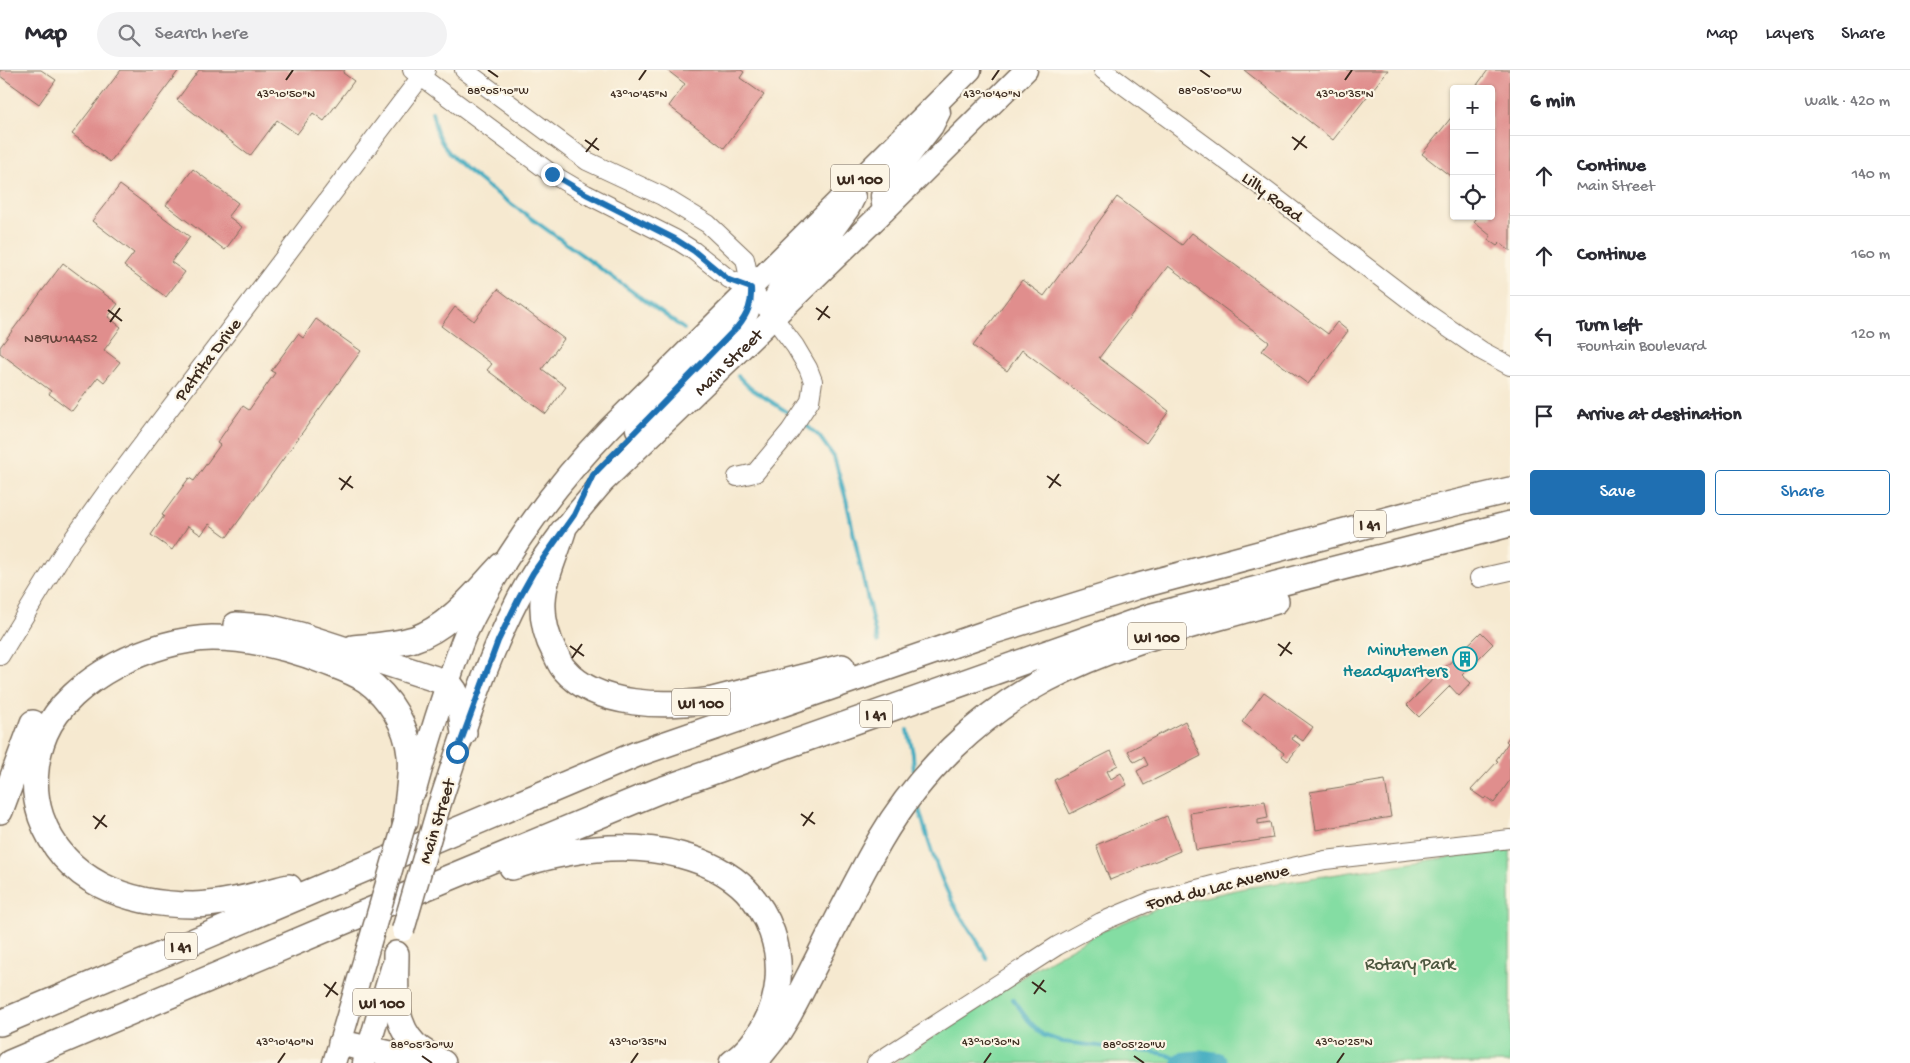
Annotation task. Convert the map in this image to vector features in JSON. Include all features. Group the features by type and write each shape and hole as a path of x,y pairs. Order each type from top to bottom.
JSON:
{"highway":[{"name":"I 41","path":"0,1023 637,754 984,634 1135,588 1409,514 1510,490"},
{"name":"WI 100","path":"569,523 545,584 543,601 547,637 566,672 585,686 606,696 668,705 712,700 910,648 984,634"},
{"name":"I 41","path":"10,1063 658,791 1152,616 1510,524"},
{"name":"WI 100","path":"754,1063 776,1036 893,819 938,762 978,726 1013,699 1047,679 1091,659 1144,640 1326,586 1421,546"},
{"path":"341,649 394,644 424,634 448,620 502,566"},
{"path":"0,811 28,734 39,711 68,678 97,657 113,649 157,632 193,625 267,626 448,683 454,688 458,696 464,733"},
{"path":"362,869 233,901 194,905 143,900 112,890 81,874 59,852 46,830 37,804 35,782 39,754 45,734 60,708 76,692 93,679 126,660 172,644 210,638 260,643 314,658 350,671 365,679 383,695 400,721 410,755 405,822"},
{"path":"345,921 542,858 579,851 628,848 658,850 697,860 733,879 755,901 765,916 772,933 778,964 779,980 771,1013 751,1046 732,1063"},
{"path":"396,954 396,1011 414,1044 443,1063"},
{"path":"350,1057 431,1063"}],"main road":[{"name":"Main Street","path":"350,1057 369,945 448,683 465,637 502,566 538,512 576,463 970,70"},
{"name":"Main Street","path":"350,1057 396,954 439,806 498,641 533,573 569,523 603,482 884,211 1026,70"},
{"path":"884,211 882,196 887,184 932,126 950,89"},
{"path":"773,318 773,304 779,289 827,238 848,209 868,170"},
{"path":"569,523 593,475 744,318 752,301 751,288"}],"street":[{"path":"464,70 587,161 662,196 708,224 745,259 751,288 795,346 808,368 813,387 807,408 755,474 737,477"},
{"name":"Lilly Road","path":"1104,70 1260,185 1441,323 1482,351 1510,366"},
{"path":"420,72 552,174 586,194 675,239 694,251 729,280 751,288"},
{"name":"Patrita Drive","path":"0,656 65,550 100,501 420,72"},
{"path":"1479,578 1510,570"},
{"name":"Fond du Lac Avenue","path":"876,1063 1056,946 1101,922 1151,901 1236,879 1325,860 1510,839"}],"green space":[{"name":"Rotary Park","path":"1510,848 1510,1063 894,1063 1036,968 1096,934 1160,907 1245,888"}],"building":[{"path":"0,70 41,70 56,80 39,104 0,76"},
{"path":"121,70 179,70 110,162 72,134"},
{"path":"199,70 345,70 343,73 354,81 324,121 313,113 297,134 277,120 250,156 177,100"},
{"path":"667,70 741,70 744,72 740,78 764,95 724,148 669,106 685,84"},
{"path":"1244,70 1388,70 1333,140"},
{"path":"1488,70 1510,70 1510,251 1500,243 1497,246 1488,240 1491,236 1474,222 1475,220 1495,220 1495,85 1477,85"},
{"path":"1450,119 1450,176 1422,154"},
{"path":"193,169 238,203 228,216 242,227 225,250 166,205"},
{"path":"120,185 190,237 171,262 185,272 166,297 124,266 134,253 92,221"},
{"path":"1117,197 1182,245 1192,233 1328,334 1337,322 1348,331 1308,384 1262,351 1269,342 1168,266 1099,358 1169,411 1146,443 1022,350 1007,371 973,346 1022,280 1044,296"},
{"path":"63,263 118,304 108,317 121,327 104,350 120,362 104,382 98,377 72,411 49,394 51,391 0,353 0,347"},
{"path":"498,289 564,339 542,369 566,387 546,414 487,370 492,364 441,326 455,307 474,321"},
{"path":"316,319 361,351 227,537 209,524 201,535 188,526 172,550 151,535 164,516 162,515 189,478 194,481 220,445 217,443 243,406 249,410 275,373 271,371 298,334 303,338"},
{"name":"Minutemen Headquarters","path":"1481,632 1493,644 1462,675 1471,683 1459,696 1450,686 1419,717 1407,705"},
{"path":"1264,692 1313,727 1303,741 1294,735 1292,739 1300,745 1288,761 1282,756 1284,753 1242,722"},
{"path":"1185,721 1201,756 1144,785 1137,771 1148,765 1144,757 1134,762 1128,751"},
{"path":"1510,736 1510,780 1494,803 1471,790 1498,761 1496,760 1508,743 1506,741"},
{"path":"1111,751 1118,765 1107,771 1111,779 1121,773 1127,785 1070,814 1054,780"},
{"path":"1385,780 1391,817 1316,830 1310,792"},
{"path":"1265,801 1268,818 1258,820 1258,824 1270,822 1273,838 1196,850 1190,813"},
{"path":"1167,816 1180,851 1110,880 1096,845"}],"waterway":[{"path":"432,112 442,143 453,158 488,187 684,329"},
{"path":"738,376 750,388 795,417"},
{"path":"802,422 819,436 834,457 846,499 877,642"},
{"path":"908,730 913,754 914,775"},
{"path":"917,802 932,853 947,891 987,959"},
{"path":"1013,999 1028,1020 1043,1035 1063,1042 1160,1053 1186,1061"},
{"path":"1183,1063 1203,1061 1217,1063"}],"place":[{"name":"Minutemen Headquarters","path":"1465,659"}],"route":[{"path":"457,752 498,641 533,573 574,515 588,482 738,326 749,310 752,301 751,288 729,280 694,251 635,217 586,194 552,174"}]}
